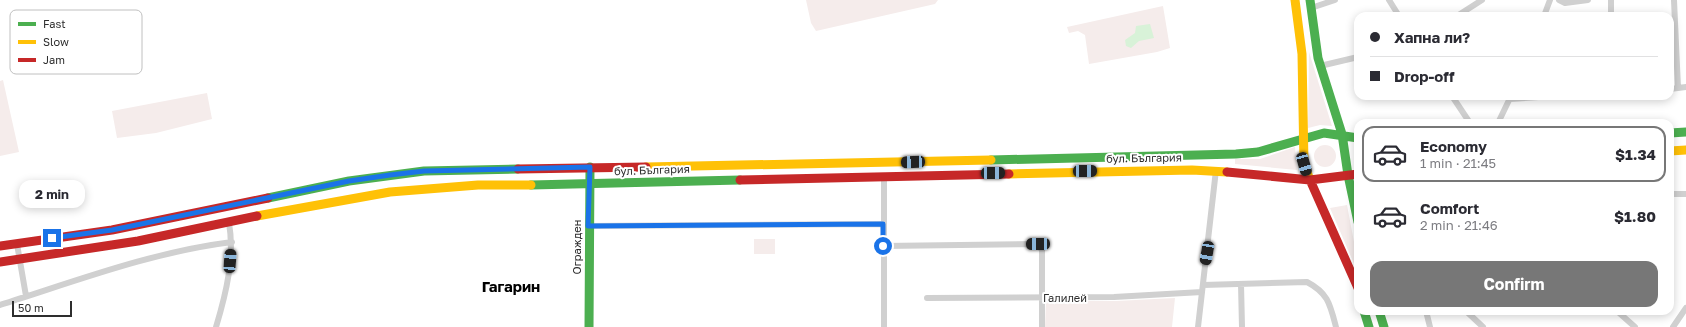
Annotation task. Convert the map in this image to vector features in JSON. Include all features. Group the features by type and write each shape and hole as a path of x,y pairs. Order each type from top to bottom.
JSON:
{"main road":[{"path":"1295,0 1302,54 1304,164 1354,279"},
{"path":"1310,4 1320,66 1343,136 1348,158 1348,175 1354,203"},
{"path":"1674,133 1686,132"},
{"path":"0,246 112,230 349,181 424,171 590,167 792,165 1236,154 1258,152 1324,133 1354,137"},
{"path":"1674,151 1686,150"},
{"name":"Огражден","path":"589,327 588,226 590,167"},
{"name":"бул. България","path":"0,262 138,241 316,204 390,192 426,188 478,185 590,184 884,176 1216,170 1310,180"},
{"path":"1310,180 1354,174"},
{"path":"1365,315 1369,327"},
{"path":"1380,315 1384,327"}],"street":[{"path":"1310,4 1335,0"},
{"path":"1389,0 1396,12"},
{"path":"1463,12 1482,0"},
{"path":"1546,12 1550,0"},
{"path":"1559,0 1565,3 1588,0"},
{"path":"1611,0 1611,12"},
{"path":"1674,0 1678,88"},
{"path":"1320,66 1354,58"},
{"path":"1674,88 1686,88"},
{"path":"1455,100 1467,119"},
{"path":"1500,119 1509,100"},
{"path":"1198,327 1216,170"},
{"path":"884,176 884,327"},
{"path":"1674,194 1686,194"},
{"path":"216,327 230,261 232,242 229,222"},
{"path":"588,226 883,224"},
{"path":"0,305 60,287 100,272 205,245 232,242"},
{"path":"16,244 26,296"},
{"path":"883,246 1038,244 1042,250 1042,327"},
{"name":"Галилей","path":"927,298 1114,297 1241,284 1307,282 1319,288 1329,302 1336,327"},
{"path":"1241,284 1242,327"},
{"path":"1673,327 1686,308"},
{"path":"1427,315 1430,327"},
{"path":"1470,315 1483,327"},
{"path":"1622,315 1636,327"}],"shaded area":[{"path":"806,0 938,0 935,4 816,31 811,23"},
{"path":"1163,6 1170,48 1157,52 1089,64 1085,35 1078,31 1069,33 1067,27"},
{"path":"1150,24 1154,38 1139,41 1131,48 1126,46 1125,40 1135,33 1136,26"},
{"path":"1309,52 1332,126 1320,125 1308,128"},
{"path":"3,80 19,152 0,156 0,81"},
{"path":"207,93 212,119 156,133 117,138 112,111"},
{"path":"1321,145 1329,145 1336,152 1336,160 1329,167 1321,167 1314,160 1314,152"},
{"path":"1295,147 1297,170 1235,164 1235,159 1260,159"},
{"path":"1347,205 1354,242 1354,264 1330,208"},
{"path":"754,239 775,239 775,254 754,254"},
{"path":"1175,298 1172,327 1045,327 1046,301 1116,301"}],"traffic: fast":[{"path":"1310,0 1318,58 1342,134 1348,175"},
{"path":"1674,133 1686,132"},
{"path":"991,160 1236,154 1258,152 1324,133 1354,137"},
{"path":"589,327 590,167"},
{"path":"268,198 349,181 424,171 518,169"},
{"path":"1348,175 1354,203"},
{"path":"531,185 740,180"},
{"path":"1365,315 1369,327"},
{"path":"1380,315 1384,327"}],"traffic: slow":[{"path":"1295,0 1302,54 1304,164 1310,180"},
{"path":"1674,151 1686,150"},
{"path":"646,167 991,160"},
{"path":"1009,174 1192,170 1227,172"},
{"path":"257,216 390,192 478,185 531,185"}],"traffic: jam":[{"path":"518,169 646,167"},
{"path":"1227,172 1310,180 1354,174"},
{"path":"740,180 1009,174"},
{"path":"1310,180 1354,279"},
{"path":"0,246 112,230 268,198"},
{"path":"0,262 138,241 257,216"}],"district":[{"name":"Гагарин","path":"511,287"}],"route":[{"path":"52,238 112,230 349,181 390,175 424,171 590,167 588,226 883,224 883,246"}]}
